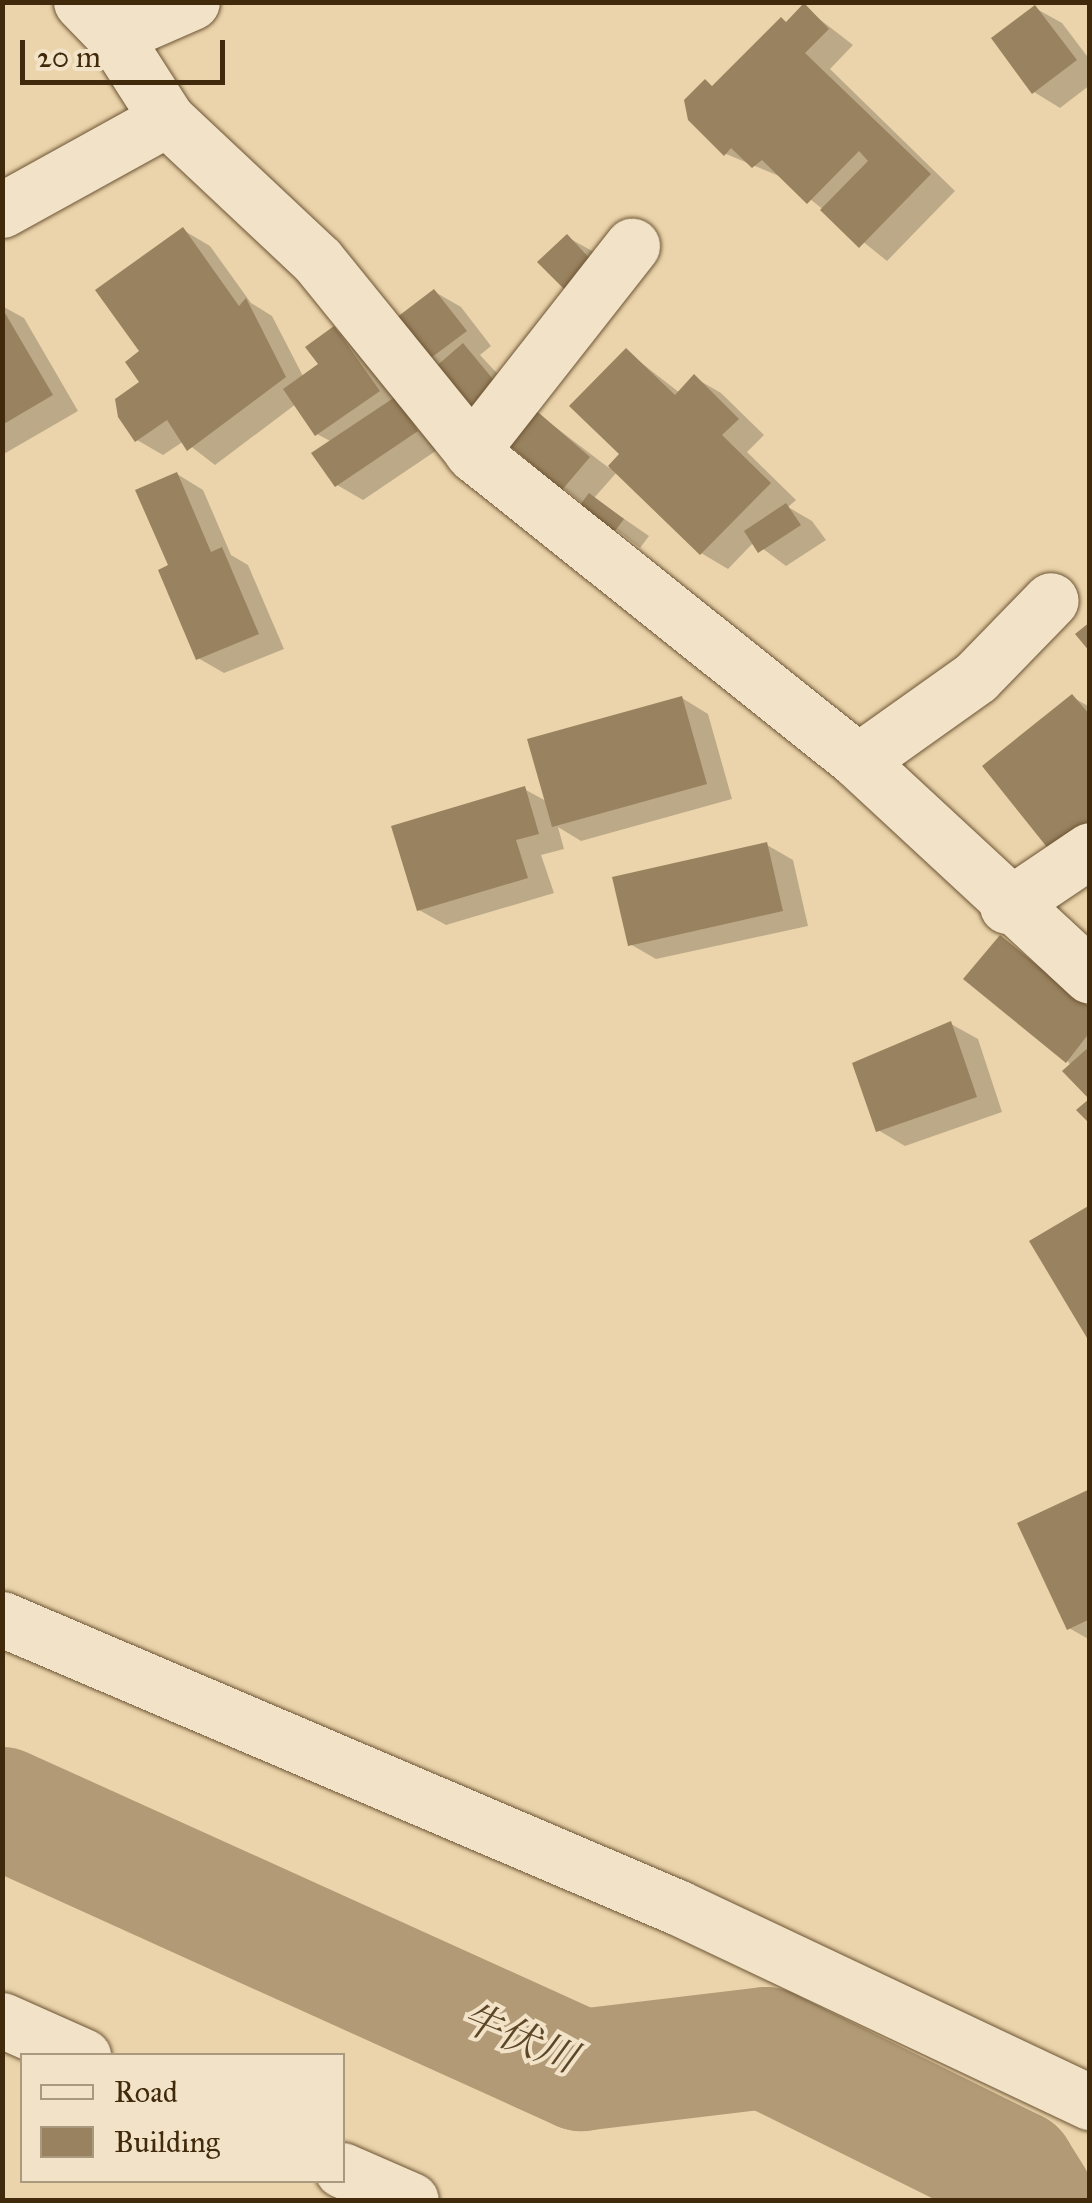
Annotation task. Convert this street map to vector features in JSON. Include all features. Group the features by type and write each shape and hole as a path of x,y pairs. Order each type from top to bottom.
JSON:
{"street":[{"path":"192,2 97,20 166,119 318,261 471,450 858,762 1008,906 1090,976"},
{"path":"2,210 166,119"},
{"path":"471,450 632,246"},
{"path":"858,762 976,677 1052,600"},
{"path":"1008,906 1090,850"},
{"path":"2,1619 677,1907 1090,2102"},
{"path":"2,2020 76,2053"},
{"path":"345,2171 411,2200"}],"building":[{"path":"804,3 829,29 805,53 931,174 859,248 820,210 868,161 859,151 807,204 762,160 752,168 731,148 724,156 688,120 684,100 705,79 712,86 781,17 786,22"},
{"path":"1035,5 1077,60 1032,94 991,38"},
{"path":"183,227 239,306 246,298 286,377 187,451 167,420 135,442 118,417 115,399 139,382 125,362 139,351 95,290"},
{"path":"567,234 593,262 565,290 537,262"},
{"path":"434,289 467,331 424,363 392,321"},
{"path":"2,308 53,395 2,425"},
{"path":"334,326 380,391 315,436 283,389 318,364 305,347"},
{"path":"463,343 497,384 467,409 433,369"},
{"path":"626,348 675,395 694,374 739,419 722,435 771,483 700,555 608,466 619,454 569,406"},
{"path":"395,397 418,431 335,487 311,453"},
{"path":"532,407 590,457 562,490 503,440"},
{"path":"177,472 211,552 222,547 259,634 196,660 158,570 168,565 135,490"},
{"path":"589,493 624,519 612,535 577,509"},
{"path":"786,503 801,525 758,553 744,531"},
{"path":"1090,622 1090,652 1075,634"},
{"path":"1072,694 1090,715 1090,836 1058,861 982,766"},
{"path":"682,696 707,784 552,827 527,739"},
{"path":"525,786 539,834 516,840 528,878 417,911 391,826"},
{"path":"767,842 783,911 628,946 612,877"},
{"path":"1000,935 1090,1008 1090,1032 1066,1063 963,979"},
{"path":"951,1021 977,1097 876,1132 852,1063"},
{"path":"1090,1046 1090,1124 1076,1110 1089,1099 1062,1071"},
{"path":"1090,1205 1090,1343 1029,1241"},
{"path":"1090,1489 1090,1619 1067,1630 1017,1523"}],"waterway":[{"name":"牛伏川","path":"2,1808 581,2070 766,2048 1015,2171 1033,2200"}]}
